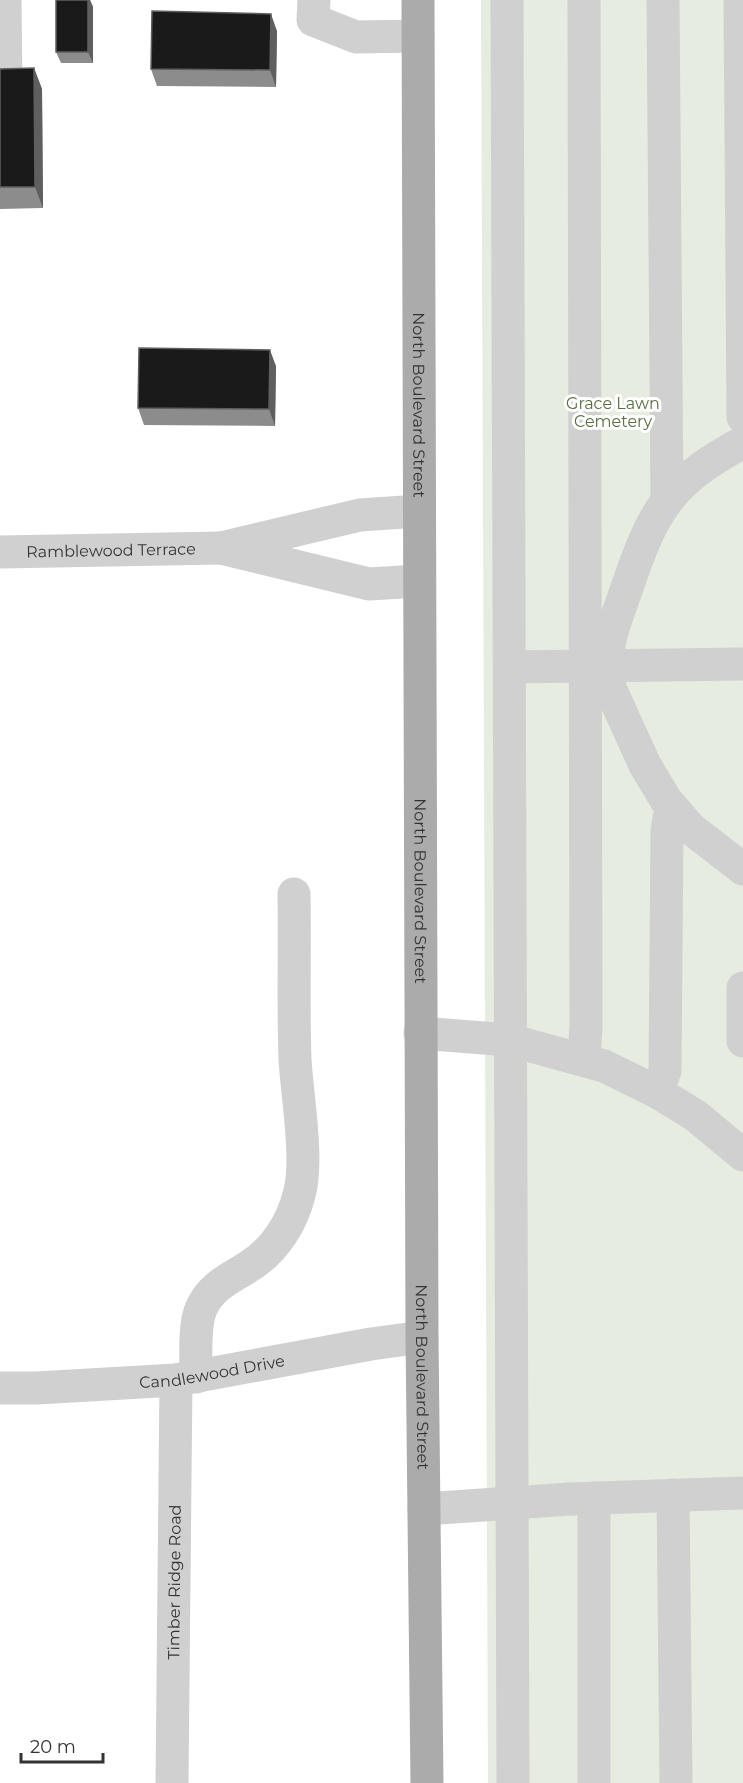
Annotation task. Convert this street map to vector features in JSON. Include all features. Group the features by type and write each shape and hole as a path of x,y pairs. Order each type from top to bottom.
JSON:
{"main road":[{"name":"North Boulevard Street","path":"418,0 420,1033 427,1783"}],"street":[{"path":"0,83 6,83 5,0"},
{"path":"314,0 314,20 356,37 418,36"},
{"path":"507,0 513,1783"},
{"path":"584,0 598,666 584,1060"},
{"path":"663,0 667,501"},
{"path":"740,0 743,417"},
{"path":"598,666 610,644 642,548 667,501 686,479 713,459 743,442"},
{"name":"Ramblewood Terrace","path":"0,552 221,548 360,515 419,511"},
{"name":"Ramblewood Terrace","path":"221,548 369,584 419,581"},
{"path":"510,667 743,664"},
{"path":"598,666 645,765 672,807 690,828 743,869"},
{"path":"657,1092 665,1071 667,831 672,807"},
{"name":"Timber Ridge Road","path":"172,1783 186,1378 199,1311 205,1300 221,1282 253,1264 280,1237 292,1217 300,1192 303,1161 295,1057 294,894"},
{"path":"743,988 743,1041"},
{"path":"420,1033 509,1040 604,1066 657,1092 742,1145"},
{"name":"Candlewood Drive","path":"0,1388 37,1388 186,1378 371,1344 422,1337"},
{"path":"424,1509 513,1502 743,1493"},
{"path":"673,1495 676,1783"},
{"path":"594,1498 594,1783"}],"green space":[{"name":"Grace Lawn Cemetery","path":"481,0 743,0 743,1783 488,1783"}],"building":[{"path":"56,0 88,0 88,52 56,52"},
{"path":"152,11 271,14 270,70 151,69"},
{"path":"34,68 35,187 0,187 0,69"},
{"path":"139,348 270,350 269,409 138,408"}]}
